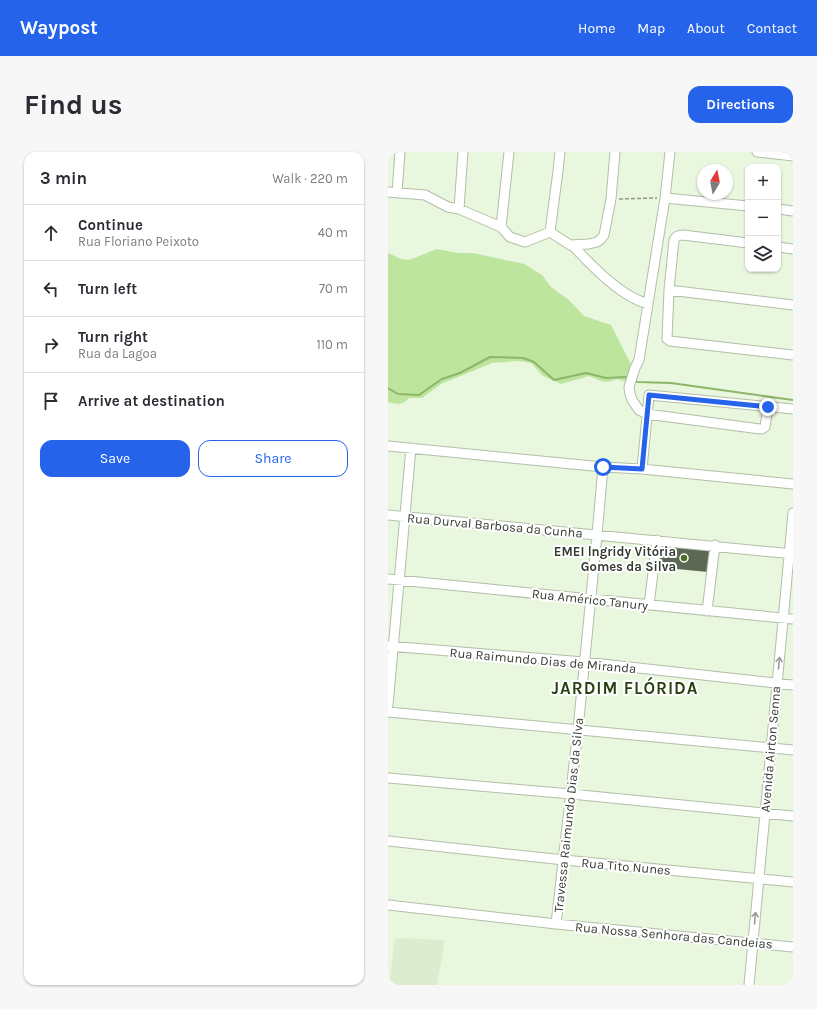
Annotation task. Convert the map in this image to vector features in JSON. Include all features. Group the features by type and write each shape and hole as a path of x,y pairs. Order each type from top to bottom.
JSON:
{"street":[{"path":"400,152 392,193 425,196 448,207 501,227 510,237 525,242 550,232"},
{"path":"459,210 463,152"},
{"path":"501,227 509,152"},
{"path":"550,232 560,152"},
{"path":"572,245 597,242 604,235 611,199 615,152"},
{"path":"670,152 665,198 639,360 629,387 632,400 639,410 647,414 760,429 766,427 768,407"},
{"path":"757,152 793,156"},
{"path":"665,198 745,206"},
{"path":"781,209 793,211"},
{"path":"550,232 572,245 592,266 617,288 630,297 648,304"},
{"path":"745,243 683,235 676,236 674,240 669,290 666,337 668,340 793,355"},
{"path":"781,247 793,249"},
{"path":"669,290 793,305"},
{"path":"642,469 649,395 793,409"},
{"path":"388,446 793,484"},
{"path":"388,705 391,647 400,580 411,448"},
{"name":"Travessa Raimundo Dias da Silva","path":"556,924 578,729 603,467"},
{"name":"Avenida Airton Senna","path":"749,985 777,684 788,619 793,513"},
{"name":"Rua Durval Barbosa da Cunha","path":"388,515 791,553"},
{"path":"649,605 657,540"},
{"path":"707,611 715,546"},
{"name":"Rua Américo Tanury","path":"388,579 788,619"},
{"name":"Rua Raimundo Dias de Miranda","path":"391,647 584,662 793,685"},
{"path":"388,712 793,750"},
{"path":"388,778 793,816"},
{"name":"Rua Tito Nunes","path":"388,841 793,882"},
{"name":"Rua Nossa Senhora das Candeias","path":"388,905 556,924 793,947"}],"path":[{"path":"611,199 665,198"}],"shaded area":[{"path":"395,938 445,940 437,985 389,985"}],"green space":[{"path":"437,249 458,253 473,253 524,264 542,275 551,287 569,300 584,316 611,325 636,374 630,383 617,379 608,382 601,381 589,376 561,384 543,376 531,363 519,361 492,363 441,384 422,398 409,398 400,404 388,402 388,253 401,259 409,260"}],"building":[{"name":"EMEI lngridy Vitória Gomes da Silva","path":"659,544 711,548 708,572 656,567"}],"waterway":[{"path":"388,388 398,394 419,395 442,379 460,373 490,357 523,358 534,362 554,380 586,373 606,378 628,378"},
{"path":"634,381 671,383 793,400"}],"place":[{"name":"EMEI lngridy Vitória Gomes da Silva","path":"684,558"}],"district":[{"name":"JARDIM FLÓRIDA","path":"625,688"}],"route":[{"path":"603,467 642,469 649,395 768,407"}]}
